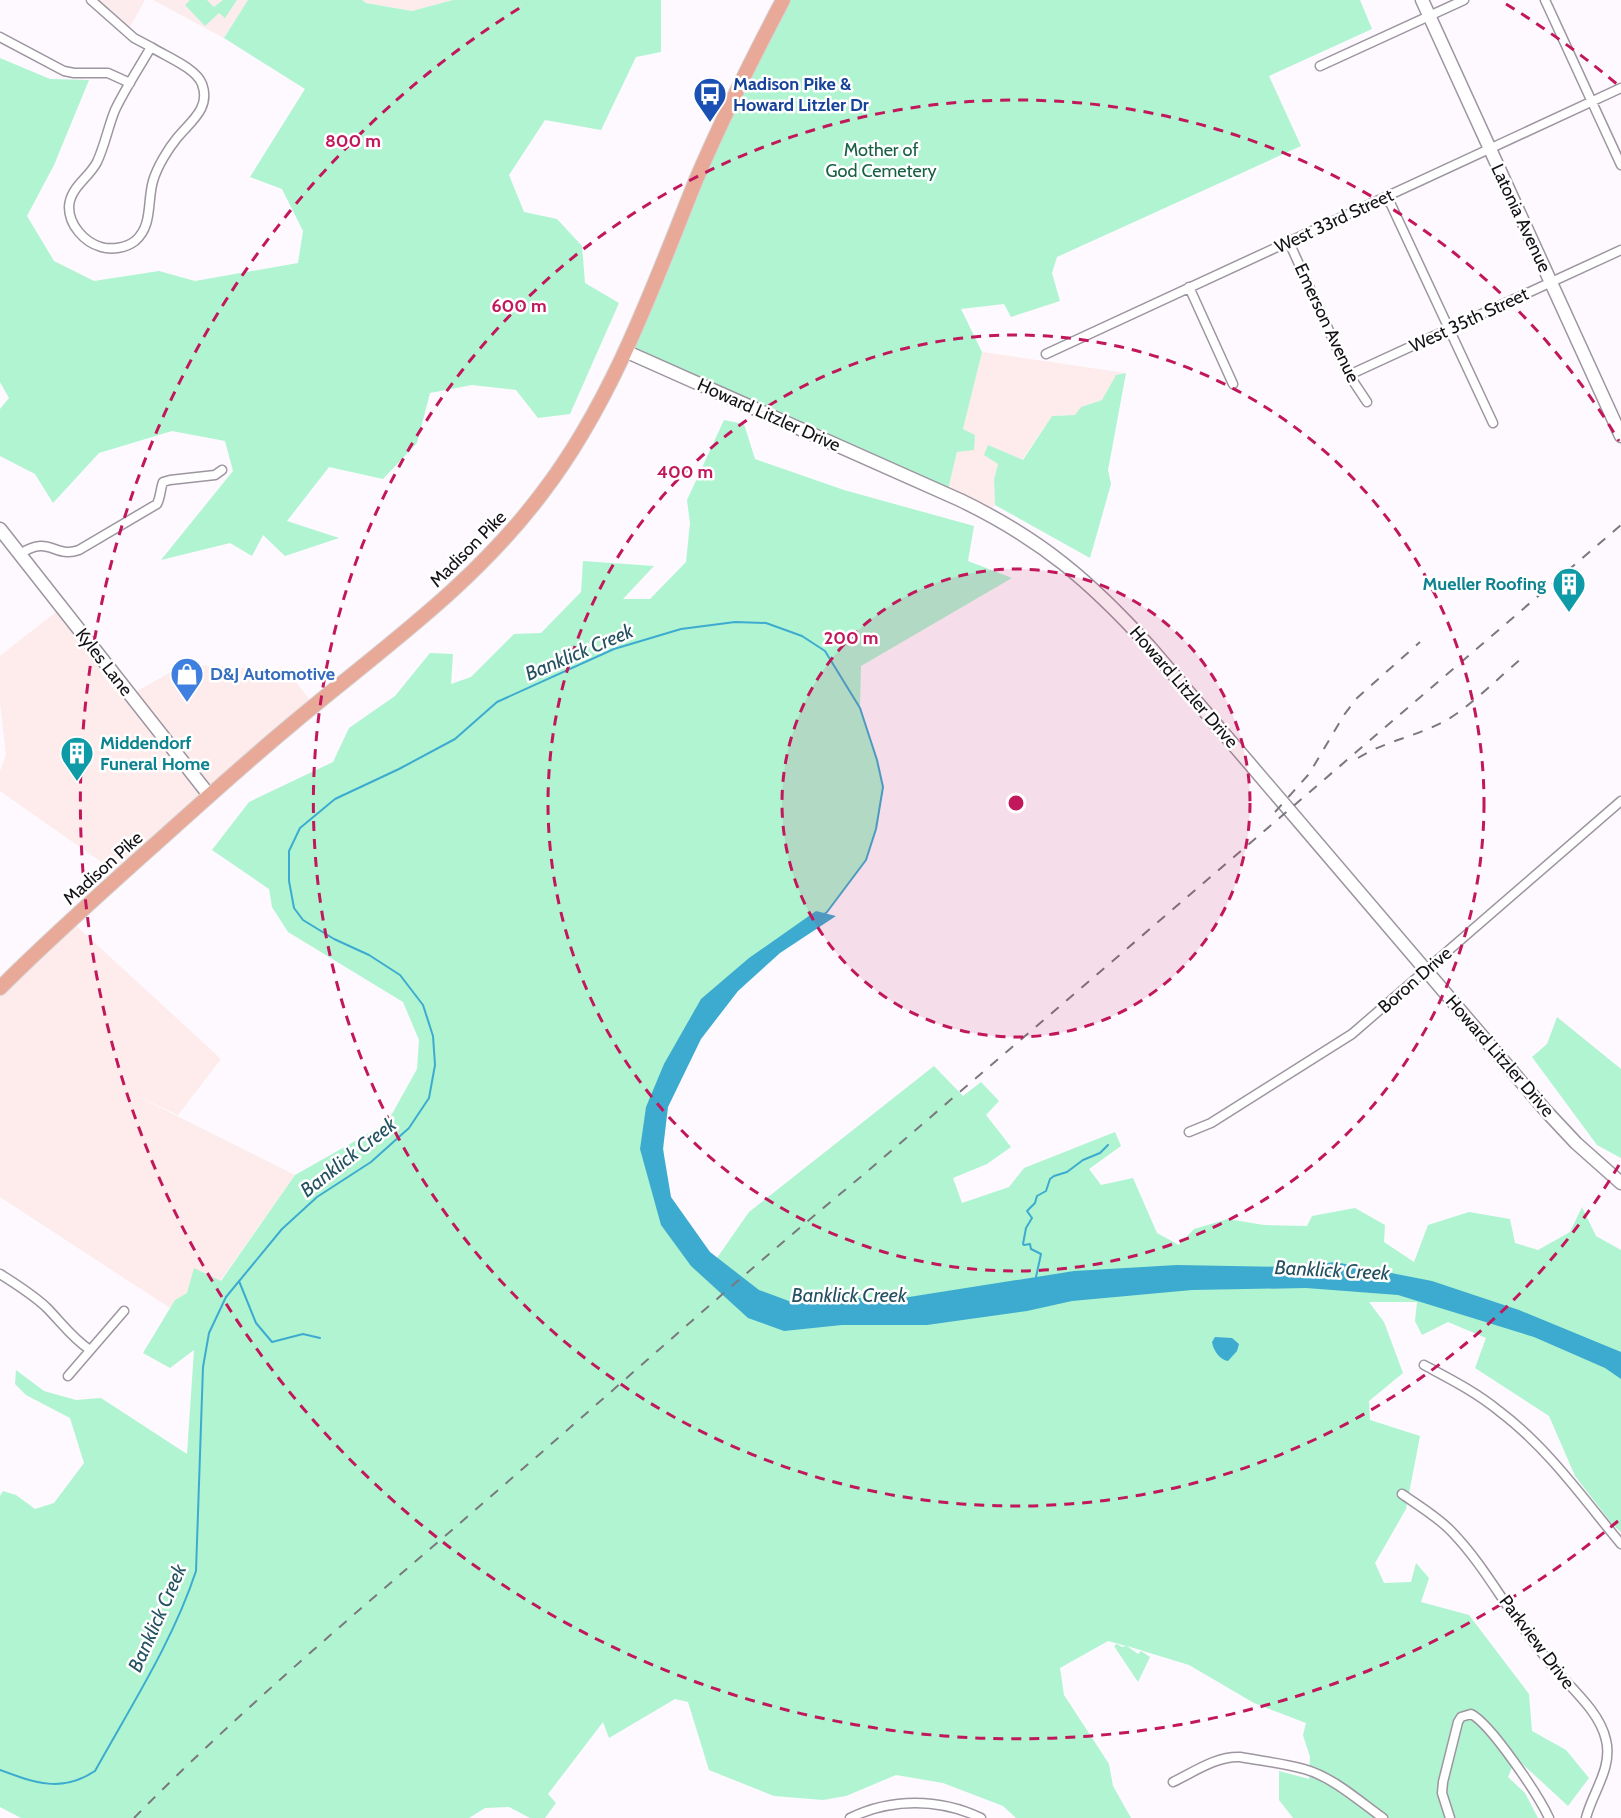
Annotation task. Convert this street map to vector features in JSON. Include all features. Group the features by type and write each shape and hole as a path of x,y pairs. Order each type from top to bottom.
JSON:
{"main road":[{"name":"Madison Pike","path":"0,988 120,875 210,795 294,722 427,615 494,550 521,520 568,457 625,351 723,117 783,0"},
{"name":"Latonia Avenue","path":"1422,0 1621,436"},
{"name":"Howard Litzler Drive","path":"625,351 960,500 999,519 1064,562 1101,594 1150,647 1546,1111 1576,1143 1621,1183"},
{"name":"Kyles Lane","path":"0,529 210,795"}],"street":[{"path":"91,0 134,38 151,47 192,71 202,83 204,99 198,115 176,138 154,179 148,218 141,235 124,246 103,248 77,230 71,220 69,204 76,188 97,163 117,106 151,47"},
{"path":"1320,66 1464,0"},
{"path":"1545,0 1621,165"},
{"path":"0,37 64,71 108,73 130,83"},
{"name":"West 33rd Street","path":"1046,354 1621,88"},
{"path":"1387,196 1492,423"},
{"name":"Emerson Avenue","path":"1289,242 1350,375 1367,402"},
{"name":"West 35th Street","path":"1350,375 1621,250"},
{"path":"1189,287 1233,384"},
{"path":"20,554 38,545 62,552 71,553 79,550 157,504 163,482 216,475 222,470"},
{"name":"Boron Drive","path":"1189,1132 1211,1123 1342,1041 1621,801"},
{"path":"0,1274 48,1309 65,1330 90,1350"},
{"path":"68,1376 124,1311"},
{"path":"1424,1365 1466,1387 1500,1411 1525,1433 1550,1458 1621,1544"},
{"name":"Parkview Drive","path":"1401,1494 1450,1529 1467,1548 1516,1619 1593,1713 1606,1740 1606,1760 1600,1783 1588,1807 1586,1818"},
{"path":"1450,1818 1442,1793 1443,1782 1458,1722 1461,1717 1471,1714 1480,1721 1540,1798 1549,1818"},
{"path":"1173,1782 1216,1761 1230,1756 1240,1757 1315,1773 1335,1784 1383,1818"},
{"path":"850,1818 873,1808 911,1802 951,1807 981,1818"}],"shaded area":[{"path":"91,0 145,0 127,32"},
{"path":"153,0 248,0 224,38"},
{"path":"362,0 453,0 412,11 366,3"},
{"path":"982,352 1126,373 1116,375 1102,400 1081,407 1075,415 1052,416 1022,460 998,464 994,479 995,505 987,513 947,494"},
{"path":"61,608 130,695 185,664 288,671 314,706 120,875 0,791 0,771 6,755 0,702 0,656"},
{"path":"71,921 221,1059 178,1115 129,1092 295,1175 220,1281 187,1293 175,1300 170,1308 0,1197 0,988"}],"green space":[{"path":"190,0 207,0 214,7 223,0 237,0 225,18 219,13 205,26 185,5"},
{"path":"248,0 362,0 366,3 412,11 453,0 661,0 661,52 636,57 601,130 545,120 509,175 524,212 557,219 582,246 585,283 619,303 570,414 538,418 516,390 472,385 430,393 417,443 383,479 329,467 287,521 339,538 285,556 263,535 252,556 230,543 161,560 233,471 225,441 172,431 99,453 53,503 35,474 0,456 0,409 9,398 0,382 0,58 50,79 89,80 54,165 27,216 54,261 94,281 159,271 195,281 298,263 303,231 282,189 250,177 305,89 224,38"},
{"name":"Mother of God Cemetery","path":"783,0 1360,0 1372,29 1269,76 1301,146 1057,257 1052,273 1060,301 1011,317 1004,304 961,309 982,352 963,429 975,435 974,450 957,452 947,494 625,351"},
{"path":"1126,373 1108,470 1111,484 1090,558 995,505 994,479 998,464 984,455 988,445 1023,460 1052,416 1075,415 1081,407 1102,400 1116,375"},
{"path":"724,420 744,424 755,459 844,490 974,526 968,561 1012,578 861,666 860,708 883,787 876,829 866,860 827,912 792,935 714,1005 661,1101 666,1202 710,1268 749,1212 934,1066 963,1096 981,1082 999,1101 986,1115 1011,1147 987,1164 953,1178 962,1203 1009,1187 1024,1168 1115,1132 1121,1146 1089,1169 1101,1185 1133,1178 1157,1233 1179,1245 1194,1229 1228,1219 1264,1225 1307,1226 1312,1216 1355,1208 1385,1225 1384,1242 1414,1262 1428,1225 1469,1212 1510,1219 1515,1243 1538,1250 1570,1232 1582,1207 1596,1236 1621,1250 1621,1532 1575,1476 1549,1416 1475,1368 1486,1338 1448,1322 1422,1335 1415,1321 1417,1302 1369,1302 1384,1322 1403,1373 1369,1401 1370,1420 1420,1436 1406,1509 1375,1563 1384,1583 1411,1582 1416,1563 1429,1578 1421,1602 1469,1615 1529,1694 1532,1731 1566,1750 1589,1778 1568,1806 1516,1758 1508,1777 1525,1793 1538,1818 1293,1818 1279,1800 1279,1771 1309,1779 1310,1757 1303,1735 1306,1723 1254,1703 1189,1665 1127,1646 1138,1654 1141,1651 1150,1657 1138,1682 1114,1646 1117,1644 1122,1647 1126,1646 1108,1641 1060,1668 1064,1695 1109,1764 1113,1786 1131,1818 1016,1818 1003,1806 943,1783 896,1775 846,1796 823,1800 774,1796 709,1770 688,1702 675,1699 609,1738 603,1722 548,1794 556,1803 545,1818 530,1818 509,1807 485,1808 469,1818 21,1818 0,1807 0,1496 3,1491 16,1495 35,1509 54,1503 84,1463 70,1418 26,1395 15,1384 16,1370 44,1391 76,1400 101,1398 187,1454 194,1350 170,1368 143,1353 175,1300 187,1293 194,1268 221,1281 295,1175 387,1123 417,1069 419,1040 403,1002 288,932 272,907 269,889 212,850 249,802 333,762 349,728 395,696 430,653 453,654 451,684 471,677 514,634 541,633 581,592 583,561 654,566 623,599 650,599 686,562 690,523 687,500"},
{"path":"1557,1017 1621,1069 1621,1158 1597,1145 1532,1057 1547,1044"}],"water":[{"path":"816,911 836,916 780,953 738,991 701,1039 668,1107 663,1149 671,1197 710,1252 759,1290 797,1304 811,1295 890,1300 1074,1271 1177,1265 1293,1267 1335,1262 1432,1281 1519,1310 1621,1352 1621,1379 1605,1368 1534,1337 1398,1295 1306,1288 1192,1290 1072,1301 1027,1311 927,1325 842,1325 784,1331 748,1318 691,1266 661,1225 640,1149 646,1107 664,1064 701,999 749,958"},
{"path":"1215,1337 1232,1338 1239,1344 1237,1351 1228,1361 1222,1359 1215,1351 1212,1342"}],"waterway":[{"name":"Banklick Creek","path":"0,1770 48,1784 71,1782 95,1771 176,1623 196,1571 203,1367 209,1333 226,1297 282,1229 317,1197 371,1162 409,1128 429,1098 435,1065 433,1036 423,1005 400,975 369,955 334,939 303,920 294,908 289,881 289,851 300,828 335,799 455,739 497,702 614,649 681,629 735,622 766,623 802,636 825,651 860,708 883,787 876,829 866,860 823,915"},
{"path":"1036,1277 1041,1254 1031,1249 1030,1244 1023,1244 1026,1228 1032,1218 1027,1211 1035,1203 1037,1196 1046,1191 1050,1179 1100,1153 1108,1145"},
{"path":"239,1281 256,1323 272,1342 303,1334 320,1338"}],"railway":[{"path":"134,1818 222,1733 358,1611 771,1253 1621,525"},
{"path":"1275,812 1309,774 1344,715 1357,698 1420,642"},
{"path":"1358,758 1379,747 1447,720 1476,699 1522,658"}],"place":[{"name":"Madison Pike & Howard Litzler Dr","path":"710,123"},
{"name":"Mueller Roofing","path":"1569,613"},
{"name":"D&J Automotive","path":"187,703"},
{"name":"Middendorf Funeral Home","path":"77,782"}]}
